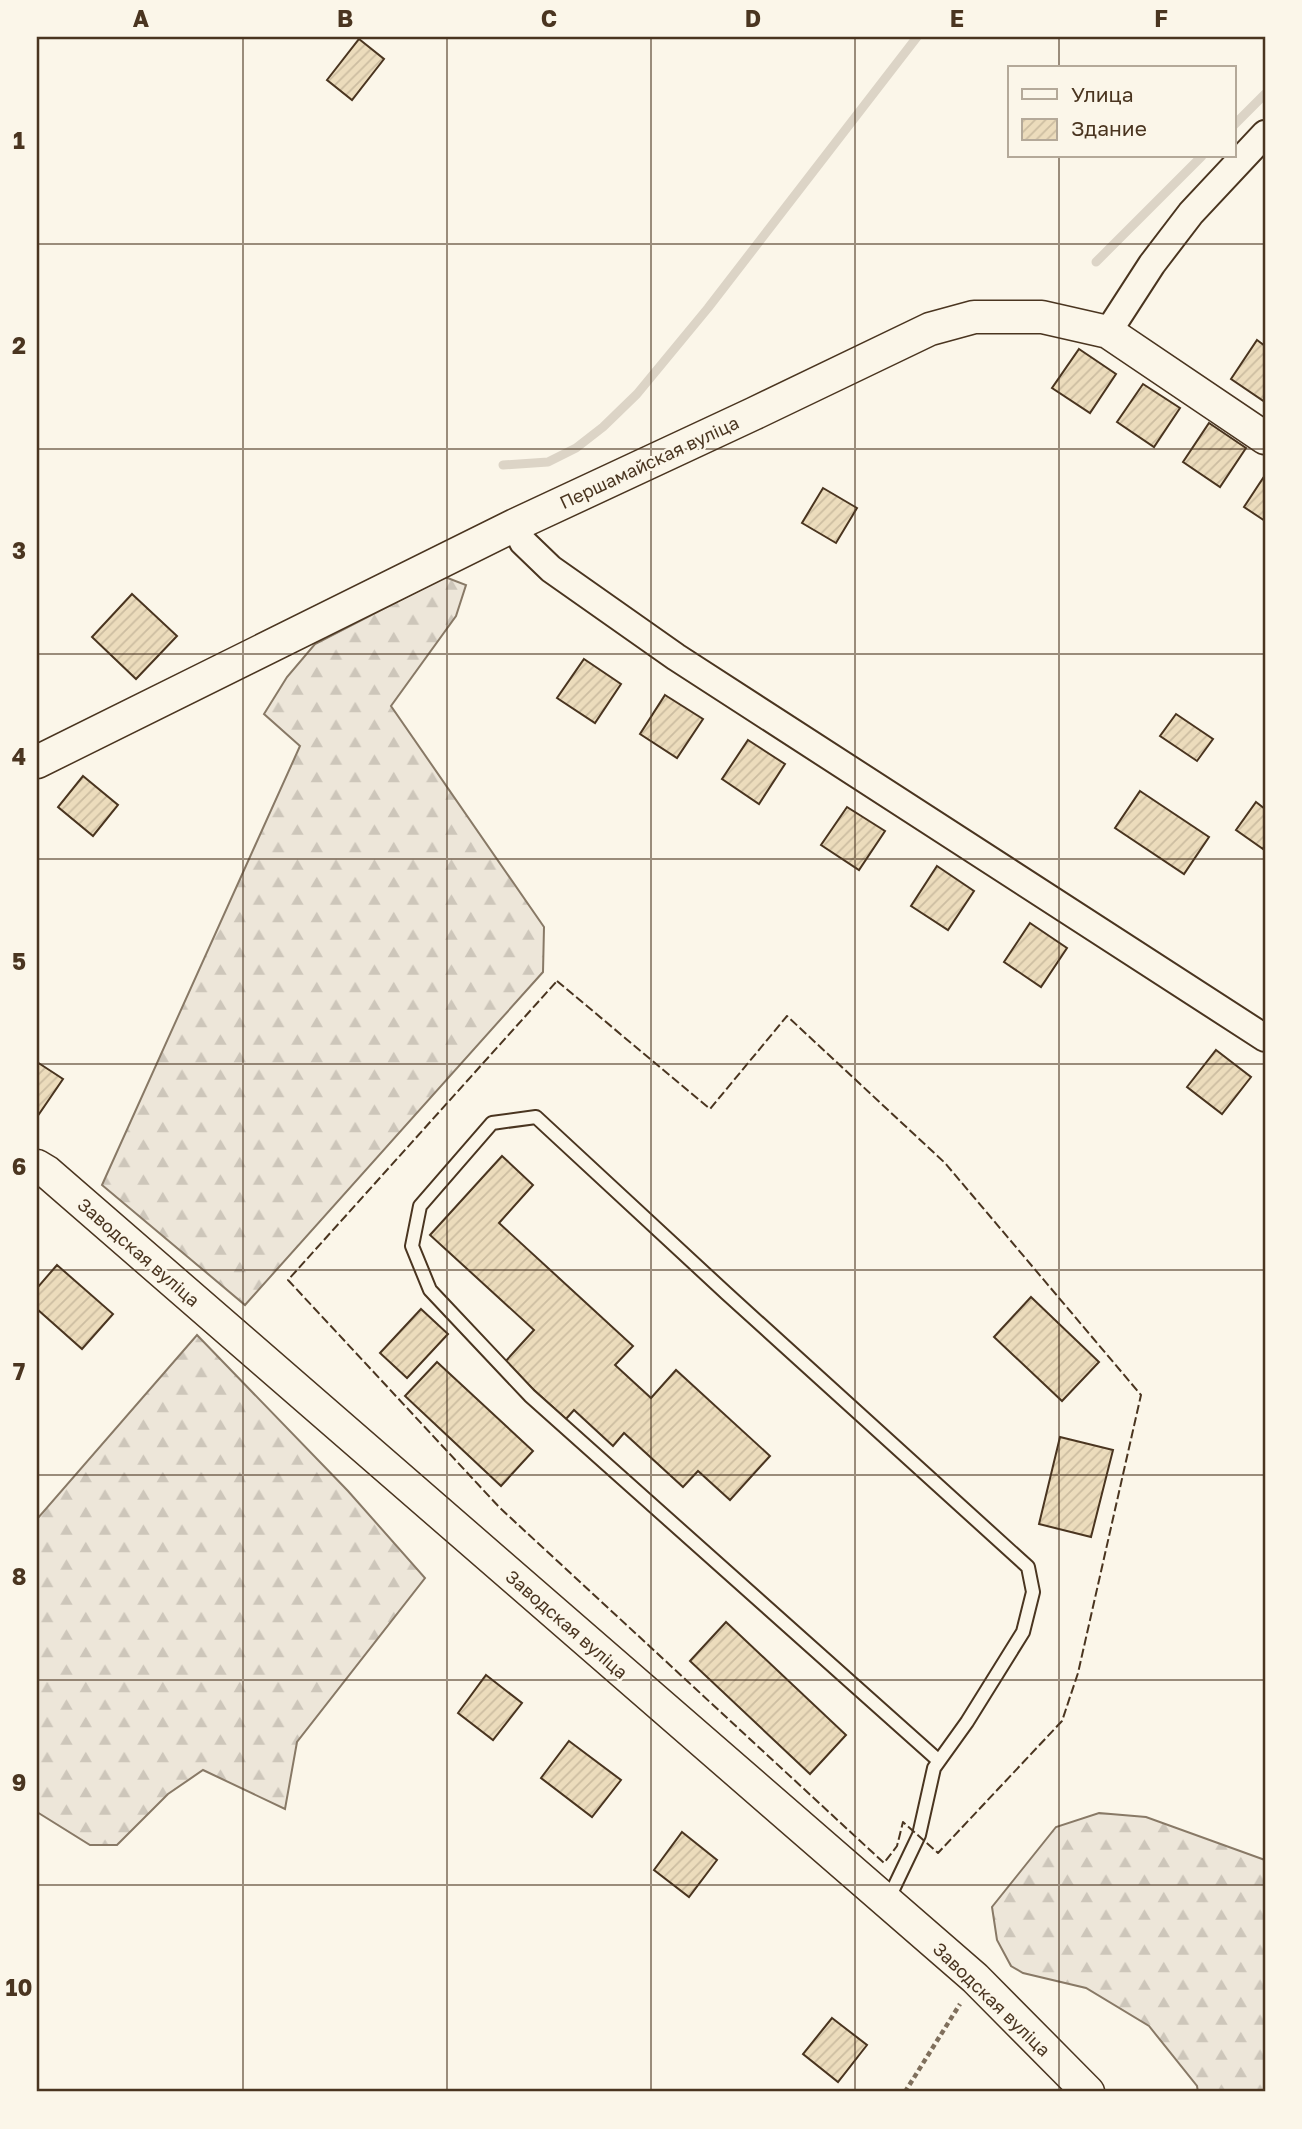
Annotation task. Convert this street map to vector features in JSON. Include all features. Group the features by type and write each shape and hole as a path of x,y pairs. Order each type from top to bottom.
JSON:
{"street":[{"path":"1108,332 1152,264 1191,213 1265,134"},
{"name":"Першамайская вуліца","path":"37,762 514,525 930,329 974,317 1042,317 1108,332 1265,438"},
{"path":"514,525 523,542 551,569 677,657 1265,1038"},
{"name":"Заводская вуліца","path":"37,1166 975,1978 1088,2092"}],"lane":[{"path":"887,1902 919,1835 934,1768 967,1722 1023,1632 1033,1592 1028,1567 736,1303 537,1116 492,1123 420,1206 412,1246 430,1290 530,1396 939,1761"}],"path":[{"path":"905,2092 975,1978"}],"green space":[{"path":"445,577 466,585 456,616 391,706 544,927 543,972 245,1305 102,1185 300,746 264,714 287,677 315,644"},
{"path":"197,1335 348,1491 425,1578 297,1742 285,1809 203,1770 168,1794 117,1845 90,1845 37,1812 37,1519"},
{"path":"1099,1813 1146,1817 1265,1860 1265,2092 1198,2092 1197,2086 1149,2026 1086,1988 1023,1973 1011,1966 997,1940 992,1907 1056,1827"}],"building":[{"path":"359,39 384,59 352,100 327,80"},
{"path":"1257,340 1265,346 1265,402 1231,379"},
{"path":"1079,349 1116,374 1090,413 1052,388"},
{"path":"1143,384 1180,408 1154,447 1117,422"},
{"path":"1209,423 1246,448 1220,487 1183,462"},
{"path":"1265,475 1265,521 1244,507"},
{"path":"823,488 857,508 836,543 802,523"},
{"path":"132,594 177,636 136,679 92,637"},
{"path":"584,659 621,684 595,723 557,698"},
{"path":"665,695 703,719 677,758 640,734"},
{"path":"1176,714 1213,739 1197,761 1160,736"},
{"path":"748,740 785,764 759,804 722,779"},
{"path":"83,776 118,805 93,836 58,807"},
{"path":"1140,791 1209,837 1184,874 1115,828"},
{"path":"1256,802 1265,809 1263,849 1236,830"},
{"path":"847,807 885,831 859,870 821,845"},
{"path":"937,866 974,891 948,930 911,906"},
{"path":"1030,923 1067,948 1041,987 1004,962"},
{"path":"1216,1050 1251,1077 1222,1114 1187,1087"},
{"path":"37,1062 63,1079 37,1117"},
{"path":"502,1156 533,1185 499,1223 633,1346 615,1365 651,1398 676,1370 770,1456 730,1500 698,1471 683,1487 624,1433 613,1446 574,1410 566,1419 504,1363 534,1330 430,1235"},
{"path":"57,1265 113,1314 82,1349 37,1309 37,1288"},
{"path":"1031,1297 1099,1362 1062,1401 994,1337"},
{"path":"421,1309 448,1334 407,1378 380,1353"},
{"path":"437,1362 533,1451 501,1486 405,1396"},
{"path":"1060,1437 1113,1450 1091,1537 1039,1524"},
{"path":"726,1622 846,1735 810,1774 690,1661"},
{"path":"486,1675 522,1703 493,1740 458,1713"},
{"path":"569,1741 621,1780 592,1817 541,1778"},
{"path":"682,1832 717,1860 689,1897 654,1870"},
{"path":"832,2018 867,2045 838,2082 803,2054"}],"waterway":[{"path":"503,465 548,462 576,448 603,427 637,394 708,308 917,37"},
{"path":"1236,123 1265,94"},
{"path":"1096,262 1200,158"}],"fence":[{"path":"557,981 710,1109 787,1016 945,1163 1141,1395 1078,1673 1062,1721 938,1853 903,1822 897,1846 884,1863 500,1508 288,1280 557,981"}]}
